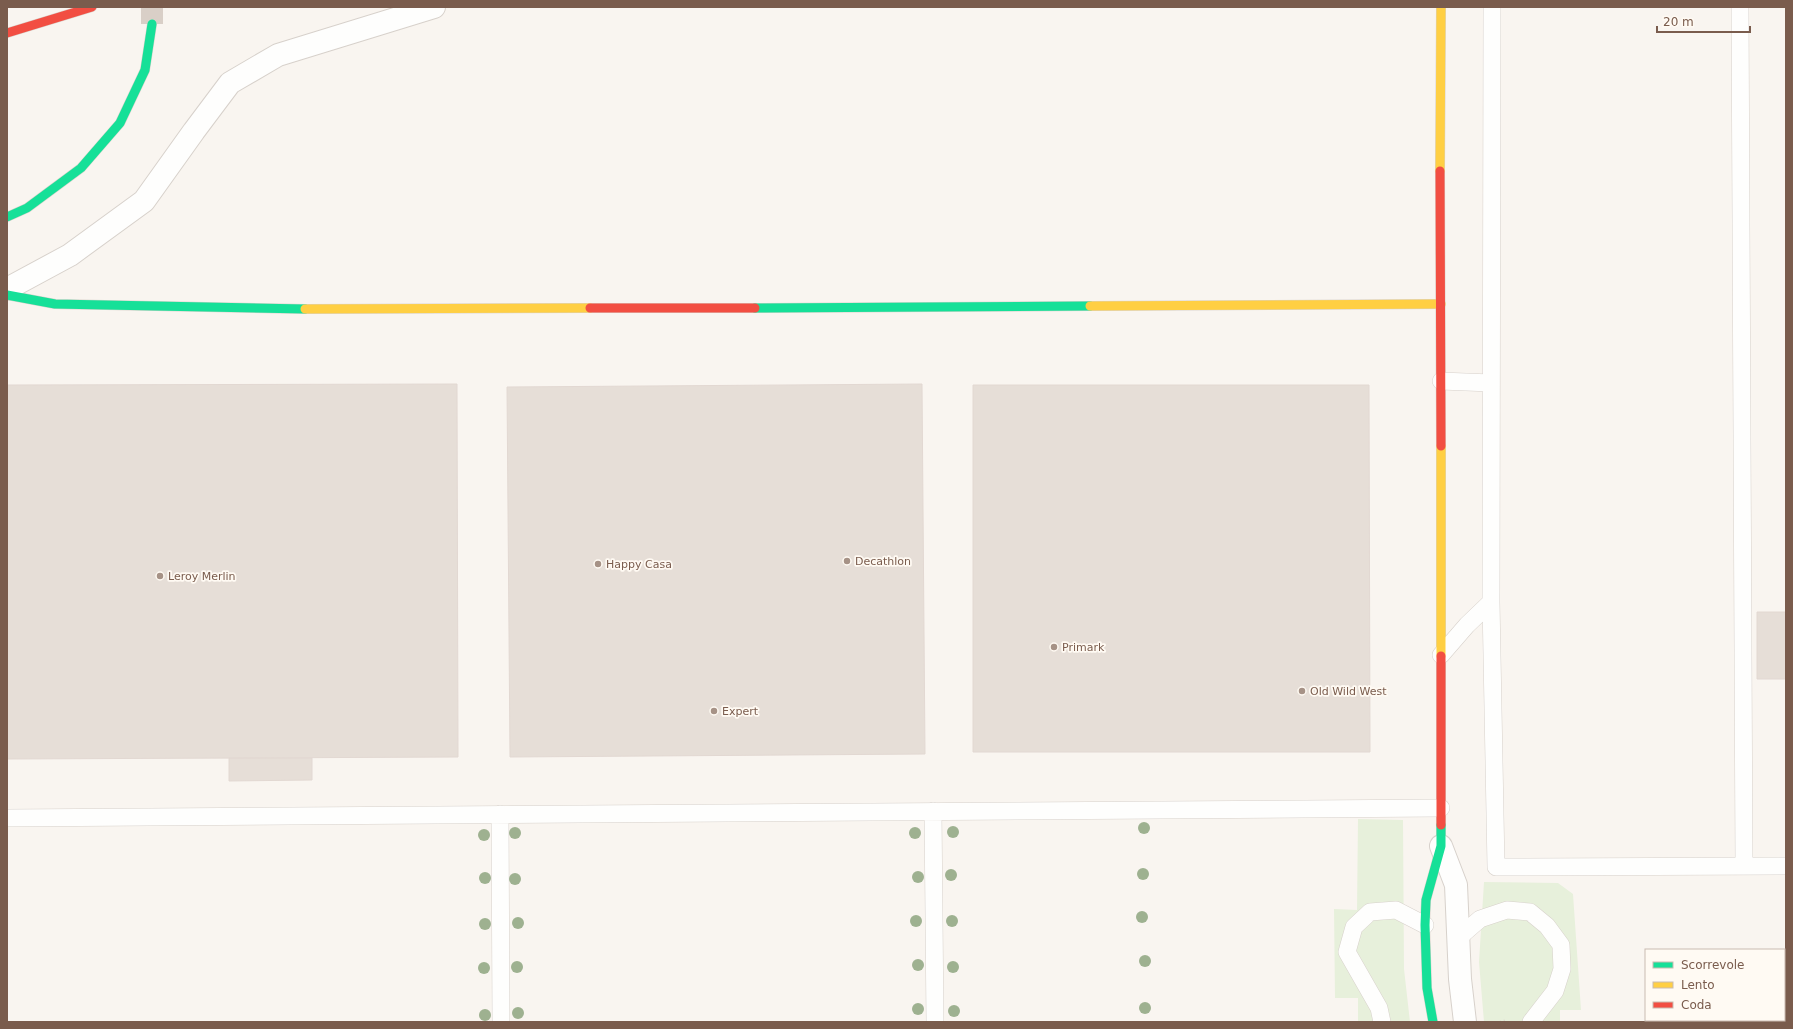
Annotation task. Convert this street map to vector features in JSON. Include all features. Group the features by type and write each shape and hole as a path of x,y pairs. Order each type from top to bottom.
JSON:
{"main road":[{"path":"7,33 92,7"},
{"path":"1434,1022 1427,988 1425,925 1426,900 1441,846 1441,304 1439,234 1441,7"},
{"path":"7,217 27,208 80,168 120,123 145,70 152,24"},
{"path":"7,295 55,304 248,309 788,308 1441,304"}],"street":[{"path":"7,289 70,255 144,201 230,83 278,55 434,7"},
{"path":"1441,846 1456,885 1457,939 1465,1022"}],"lane":[{"path":"1492,7 1491,602 1496,867 1786,866"},
{"path":"1740,7 1744,866"},
{"path":"1441,381 1491,383"},
{"path":"1441,655 1467,625 1491,602"},
{"path":"7,818 1441,808"},
{"path":"933,811 935,1022"},
{"path":"500,814 501,1022"},
{"path":"1382,1022 1379,1008 1347,952 1354,927 1370,912 1396,910 1425,925"},
{"path":"1457,939 1480,919 1507,910 1530,912 1547,926 1561,946 1562,969 1555,991 1531,1022"}],"green space":[{"path":"1358,819 1403,820 1404,969 1410,1022 1358,1022 1358,998 1335,998 1334,909 1357,910"},
{"path":"1484,882 1558,883 1573,894 1581,1010 1560,1010 1560,1022 1484,1022 1479,962"}],"building":[{"path":"457,384 458,757 7,759 7,385"},
{"path":"922,384 925,754 510,757 507,387"},
{"path":"973,385 1369,385 1370,752 973,752"},
{"path":"1757,612 1786,612 1786,679 1757,679"},
{"path":"229,758 312,758 312,780 229,781"}],"tunnel":[{"path":"152,7 152,24"}],"traffic: fast":[{"path":"7,217 27,208 81,168 120,123 145,70 152,24"},
{"path":"7,295 55,304 305,309"},
{"path":"755,308 1090,306"},
{"path":"1433,1022 1427,988 1425,925 1426,900 1441,846 1441,825"}],"traffic: slow":[{"path":"1440,171 1441,7"},
{"path":"1090,306 1441,304"},
{"path":"305,309 590,308"},
{"path":"1441,446 1441,656"}],"traffic: jam":[{"path":"7,33 92,7"},
{"path":"1440,171 1441,446"},
{"path":"590,308 755,308"},
{"path":"1441,656 1441,825"}],"place":[{"name":"Decathlon","path":"847,561"},
{"name":"Happy Casa","path":"598,564"},
{"name":"Leroy Merlin","path":"160,576"},
{"name":"Primark","path":"1054,647"},
{"name":"Old Wild West","path":"1302,691"},
{"name":"Expert","path":"714,711"}]}
